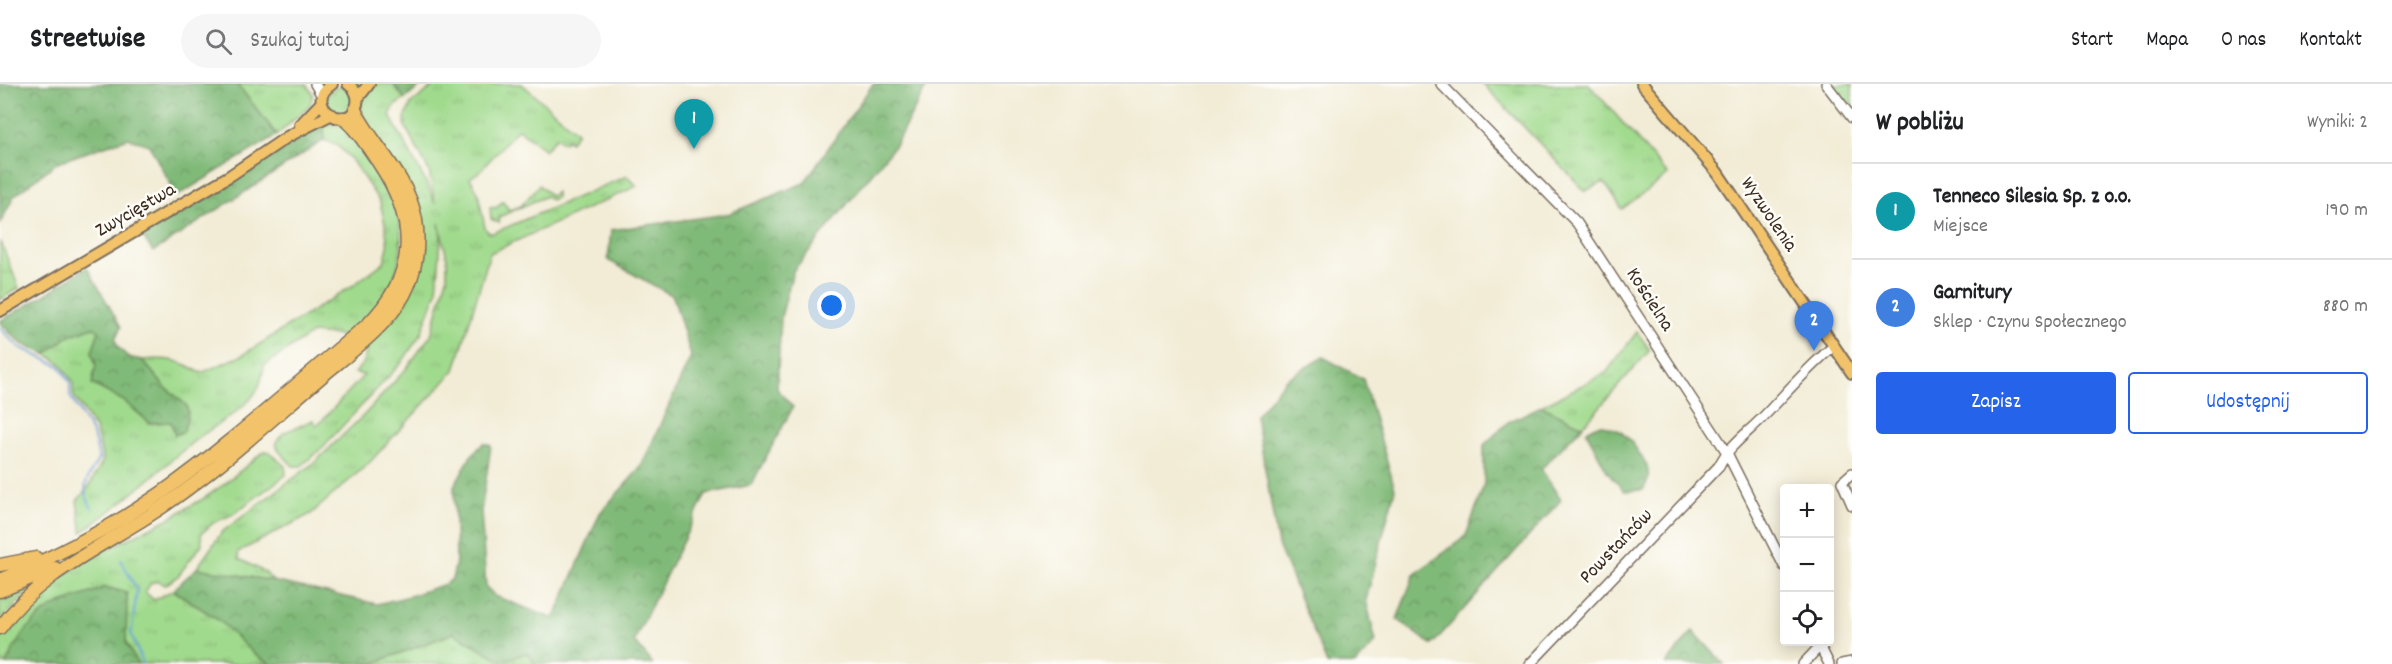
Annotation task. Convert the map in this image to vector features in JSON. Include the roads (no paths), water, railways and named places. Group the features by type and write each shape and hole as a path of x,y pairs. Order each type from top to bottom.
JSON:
{"highway":[{"path":"0,628 31,592 78,558 148,516 198,482 366,338 395,309 404,294 414,268 417,233 412,205 396,171 356,104"},
{"path":"0,580 42,562 136,509 192,470 367,325 386,303 398,282 406,259 407,244 401,202 387,175 357,132 343,118"},
{"path":"0,565 66,549"},
{"path":"0,591 78,558"}],"main road":[{"name":"Zwycięstwa","path":"287,137 315,112 326,89 332,84"},
{"path":"348,84 354,89 356,104"},
{"path":"322,99 324,109 330,115 343,118 356,104 369,84"},
{"name":"Wyzwolenia","path":"1642,84 1717,172 1852,373"},
{"name":"Zwycięstwa","path":"0,311 207,190 287,137 330,115"}],"street":[{"path":"315,84 322,99"},
{"name":"Kościelna","path":"1441,84 1577,224 1726,451 1780,556"},
{"path":"1826,84 1852,118"},
{"name":"Powstańców","path":"1530,664 1719,466 1726,451 1760,421 1810,366 1834,346"},
{"path":"1852,473 1842,482 1852,505"},
{"path":"1803,664 1817,646"},
{"path":"1820,646 1829,664"},
{"path":"1842,664 1852,662"}],"waterway":[{"path":"0,328 19,347 59,366 70,382 70,396 93,434 99,458 88,477 85,488 92,508"},
{"path":"121,560 137,590 131,634 143,664"}],"place":[{"name":"Tenneco Silesia Sp. z o.o.","path":"694,149"},
{"name":"Garnitury","path":"1814,351"}]}
